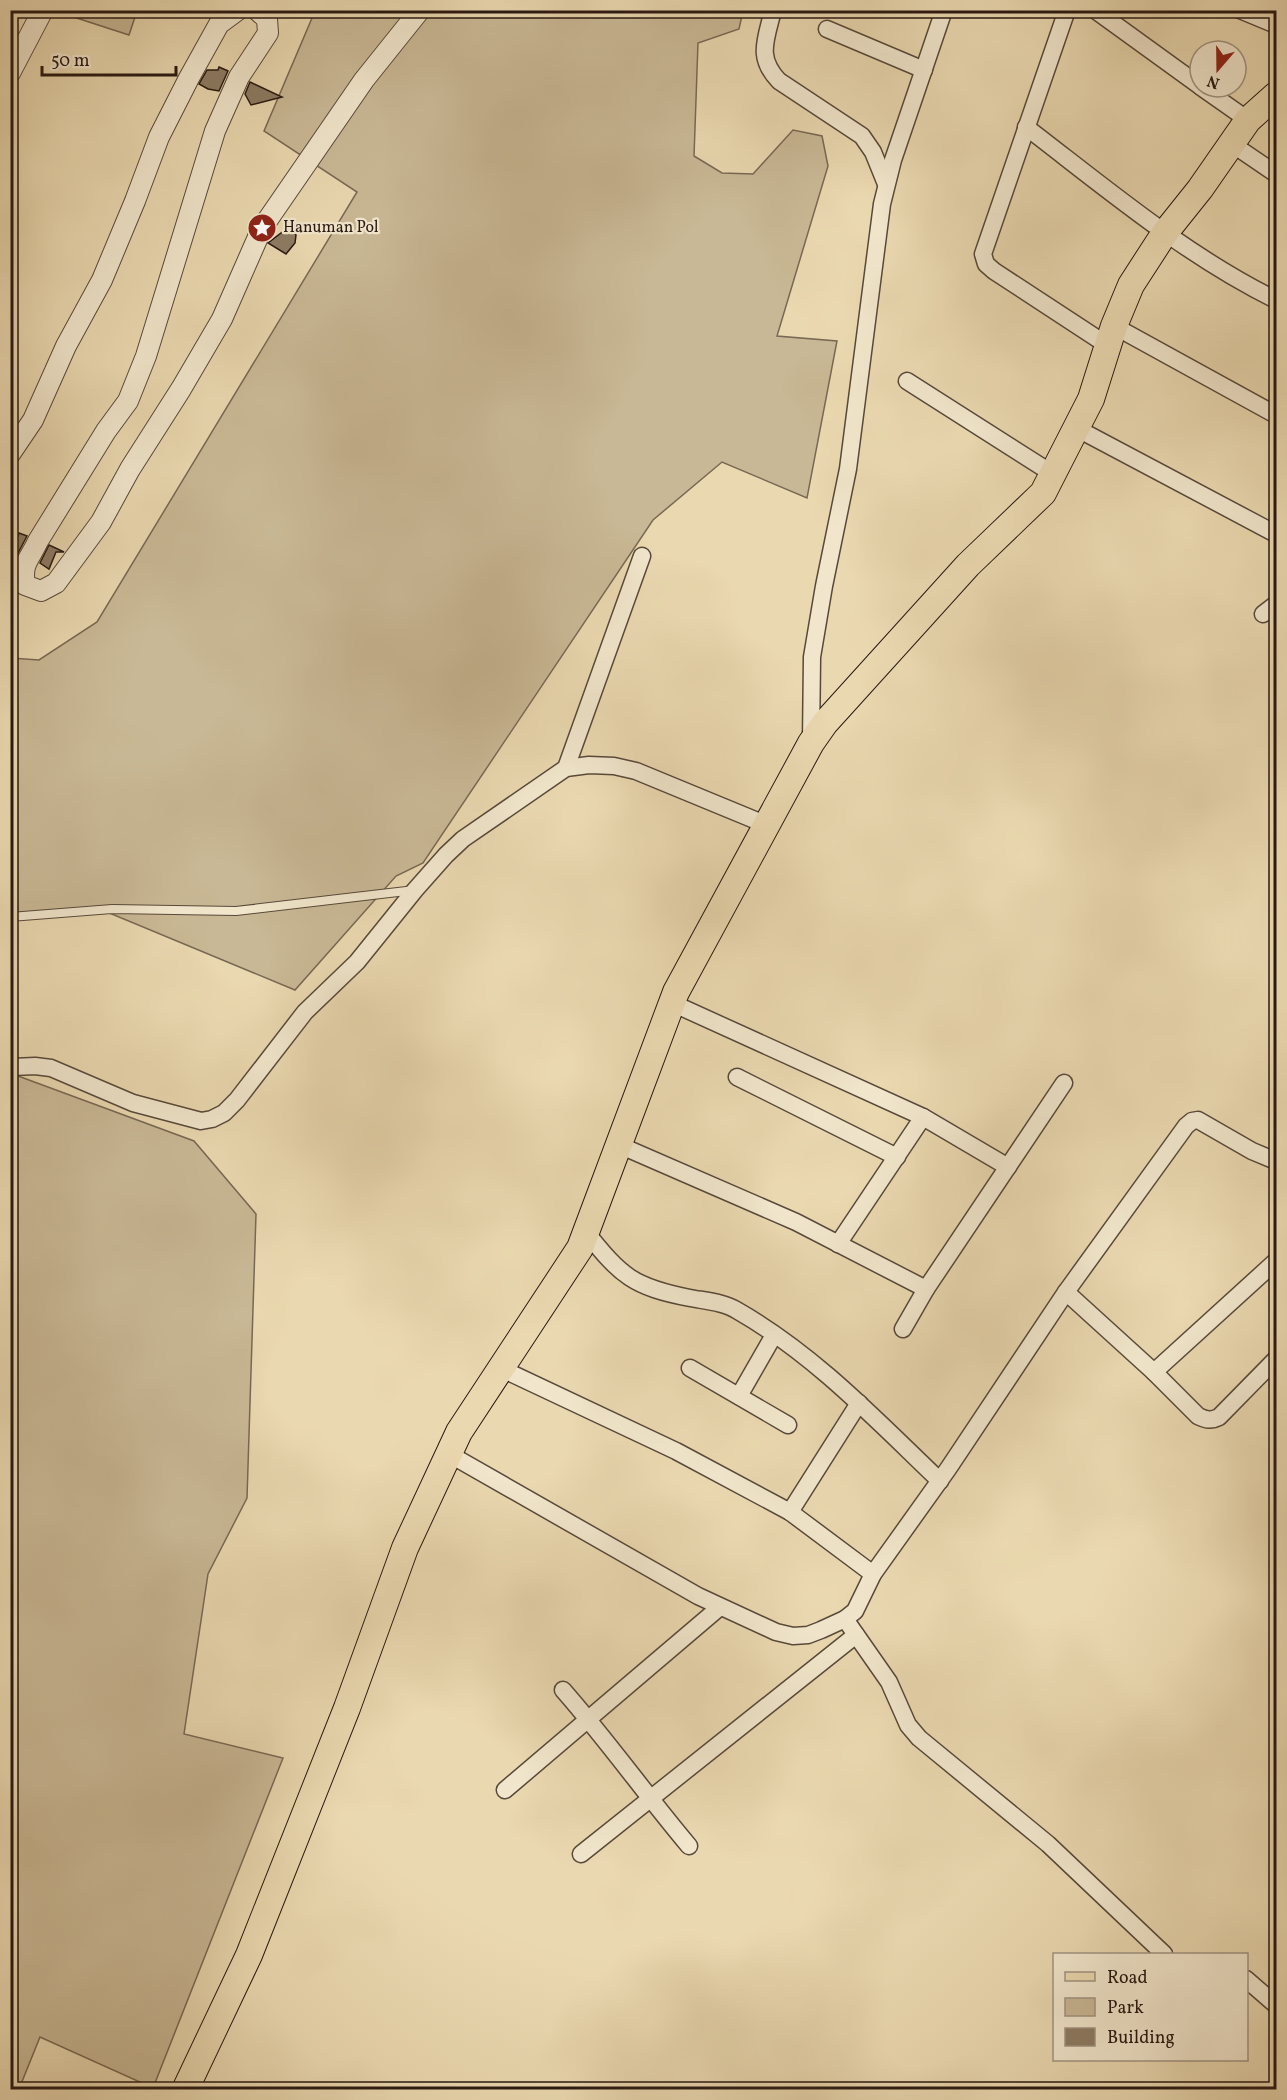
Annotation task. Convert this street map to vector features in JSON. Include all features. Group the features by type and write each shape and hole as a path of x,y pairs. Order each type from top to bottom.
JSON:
{"main road":[{"path":"185,2090 249,1955 347,1708 405,1548 459,1432 580,1248 672,1003 767,825 825,723 968,565 1043,493 1091,399 1110,335 1131,285 1164,234 1200,189 1248,120 1276,95"}],"street":[{"path":"10,73 43,10"},
{"path":"10,454 33,420 66,346 102,280 159,137 189,78 219,24 238,10"},
{"path":"257,10 267,19 268,33 239,77 215,131 166,296 128,401 82,468 25,561 23,574 25,585 41,591 56,583 102,522 130,469 222,319 262,228 364,80 420,10"},
{"path":"773,10 764,59 771,72 779,81 862,136 869,144 886,184"},
{"path":"812,743 812,657 848,469 875,250 886,184 944,10"},
{"path":"1067,10 985,243 983,254 986,264 994,272 1110,335 1276,415"},
{"path":"1095,10 1188,77"},
{"path":"1240,10 1276,25"},
{"path":"827,29 924,70"},
{"path":"1219,99 1248,120"},
{"path":"1026,127 1164,234 1221,272 1276,300"},
{"path":"1232,144 1276,174"},
{"path":"907,381 1053,474"},
{"path":"1076,428 1276,534"},
{"path":"566,768 642,556"},
{"path":"1263,614 1276,604"},
{"path":"13,1067 51,1068 133,1103 201,1121 224,1113 237,1100 305,1012 357,962 446,855 464,839 566,768 589,765 614,766 636,771 767,825"},
{"path":"672,1003 923,1117 1008,1167"},
{"path":"737,1077 897,1157"},
{"path":"903,1329 926,1289 1064,1083"},
{"path":"838,1244 923,1117"},
{"path":"449,1454 670,1581 720,1607 776,1632 793,1636 808,1635 845,1619 855,1611 873,1574 940,1481 1066,1292 1192,1121 1198,1120 1252,1151 1276,1161"},
{"path":"619,1145 785,1217 926,1289"},
{"path":"586,1232 612,1264 634,1281 673,1295 724,1304 774,1335 833,1377 940,1481"},
{"path":"1154,1372 1276,1261"},
{"path":"1066,1292 1154,1372 1198,1416 1212,1420 1219,1417 1276,1359"},
{"path":"739,1396 774,1335"},
{"path":"690,1368 788,1425"},
{"path":"502,1369 676,1451 790,1512 873,1574"},
{"path":"790,1512 860,1403"},
{"path":"505,1790 720,1607"},
{"path":"845,1619 889,1682 908,1725 919,1738 1048,1844 1163,1953"},
{"path":"581,1854 856,1635"},
{"path":"563,1690 689,1846"},
{"path":"1248,1981 1276,2005"}],"lane":[{"path":"10,917 112,909 236,911 415,890"}],"green space":[{"path":"55,11 137,11 129,35"},
{"path":"315,11 743,11 739,29 698,43 694,156 722,173 753,174 793,130 822,136 828,166 777,336 837,341 807,498 722,462 653,520 423,863 396,876 295,990 95,907 11,921 11,658 39,660 97,622 357,192 264,131"},
{"path":"10,1073 194,1141 256,1214 247,1498 208,1574 184,1734 283,1758 153,2088 40,2037 19,2089 11,2089"}],"building":[{"path":"219,67 228,71 219,91 199,84 207,70 218,70"},
{"path":"250,82 282,97 251,105 245,94"},
{"path":"285,230 292,230 296,235 295,243 286,254 268,243"},
{"path":"19,533 27,536 17,555 11,555"},
{"path":"49,545 64,552 56,552 49,569 40,563"}],"place":[{"name":"Hanuman Pol","path":"262,228"}]}
